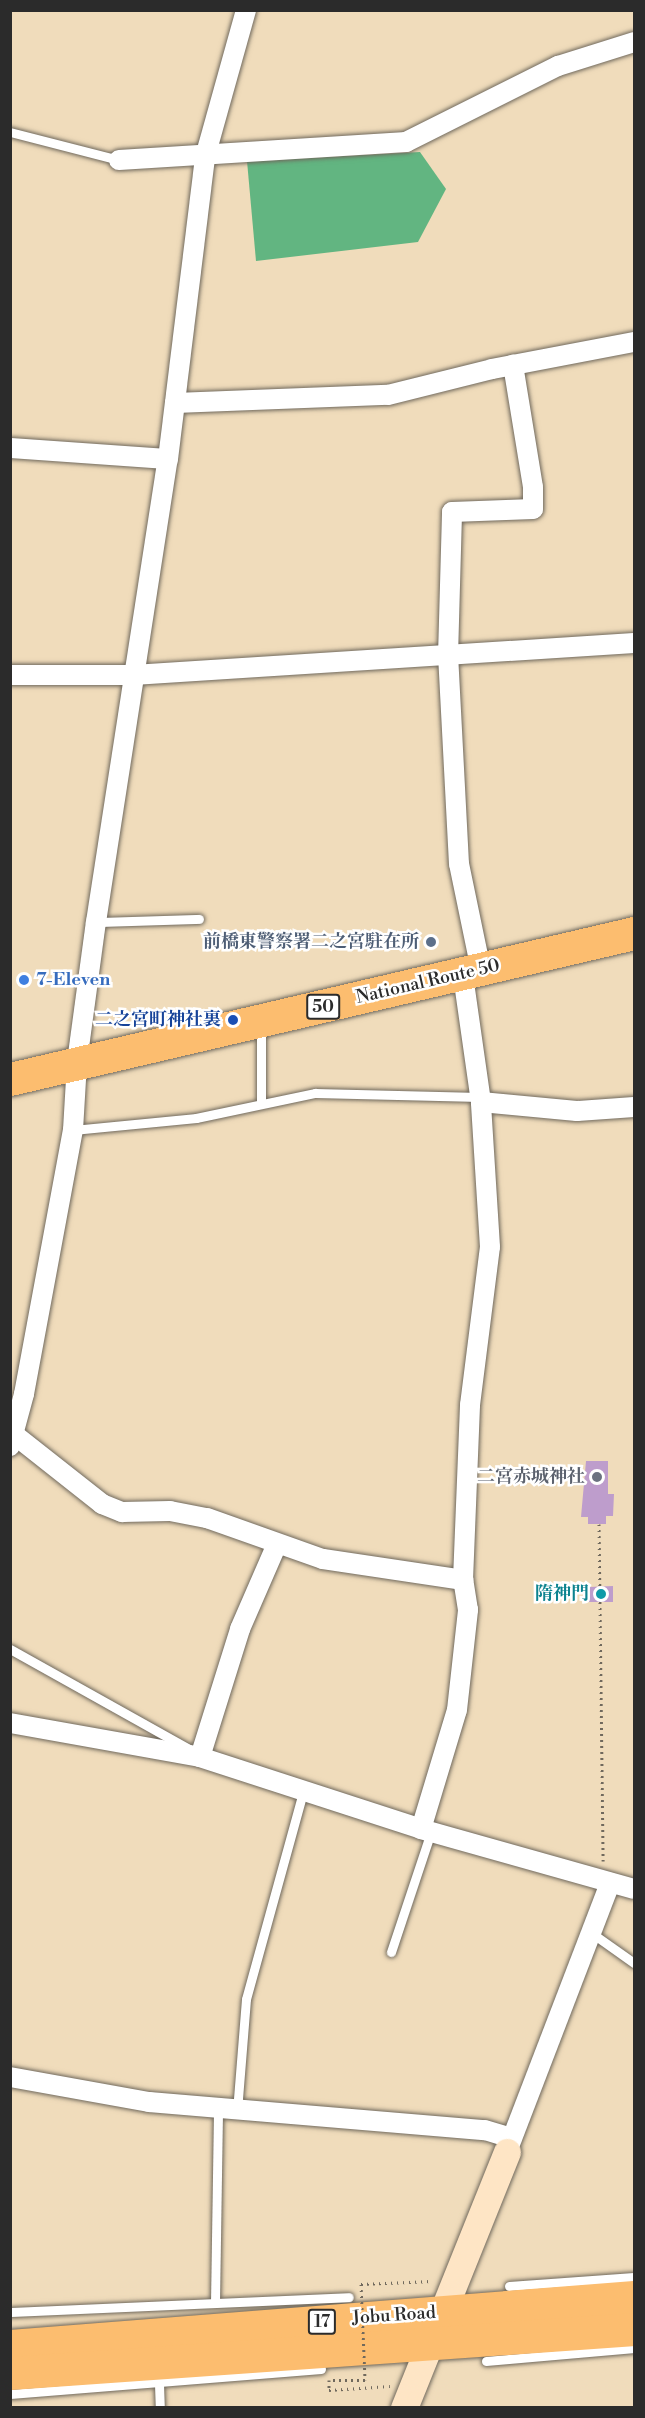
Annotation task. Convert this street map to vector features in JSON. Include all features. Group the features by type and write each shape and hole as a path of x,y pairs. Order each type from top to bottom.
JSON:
{"highway":[{"name":"National Route 50","path":"10,1078 472,973 634,933"},
{"name":"Jobu Road","path":"10,2346 634,2298"},
{"name":"Jobu Road","path":"10,2373 634,2329"}],"street":[{"path":"246,10 205,158 176,403 96,922 77,1062 73,1130 17,1390 13,1441 102,1504 122,1512 170,1511 207,1518 323,1559 463,1580"},
{"path":"119,160 205,158 406,142 558,66 634,42"},
{"path":"176,403 388,395 513,365 634,342"},
{"path":"426,1830 457,1710 468,1610 463,1580 470,1405 490,1247 472,973 459,864 448,657 452,512 534,509 534,487 513,365"},
{"path":"10,448 168,459"},
{"path":"10,675 133,675 448,657 634,643"},
{"path":"480,1100 577,1111 634,1107"},
{"path":"200,1757 240,1629 277,1544"},
{"path":"10,1723 200,1757 426,1830 607,1875 634,1889"},
{"path":"398,2397 429,2343 443,2312 510,2145 593,1934 607,1875"},
{"path":"10,2077 149,2102 485,2130 510,2145"}],"lane":[{"path":"10,132 119,160"},
{"path":"96,922 199,919"},
{"path":"261,1021 261,1101"},
{"path":"73,1130 196,1118 261,1101 315,1093 480,1100"},
{"path":"10,1649 200,1757"},
{"path":"215,2303 228,2110 246,1999 303,1792"},
{"path":"391,1952 426,1830"},
{"path":"593,1934 634,1963"},
{"path":"509,2286 634,2277"},
{"path":"10,2312 349,2298"},
{"path":"486,2361 634,2348"},
{"path":"10,2394 159,2384 321,2369"},
{"path":"159,2384 160,2408"}],"path":[{"path":"599,1524 607,1875"},
{"path":"398,2397 329,2390 329,2380 365,2380 361,2284 427,2281"}],"green space":[{"path":"420,152 446,189 418,242 256,261 247,161"}],"building":[{"name":"二宮赤城神社","path":"586,1461 608,1461 608,1494 614,1494 613,1516 606,1516 606,1524 588,1524 588,1517 581,1517"},
{"name":"隋神門","path":"613,1586 613,1602 589,1602 589,1587"}],"place":[{"name":"前橋東警察署二之宮駐在所","path":"431,942"},
{"name":"7-Eleven","path":"24,980"},
{"name":"二之宮町神社裏","path":"233,1020"},
{"name":"二宮赤城神社","path":"597,1477"},
{"name":"隋神門","path":"601,1594"}]}
